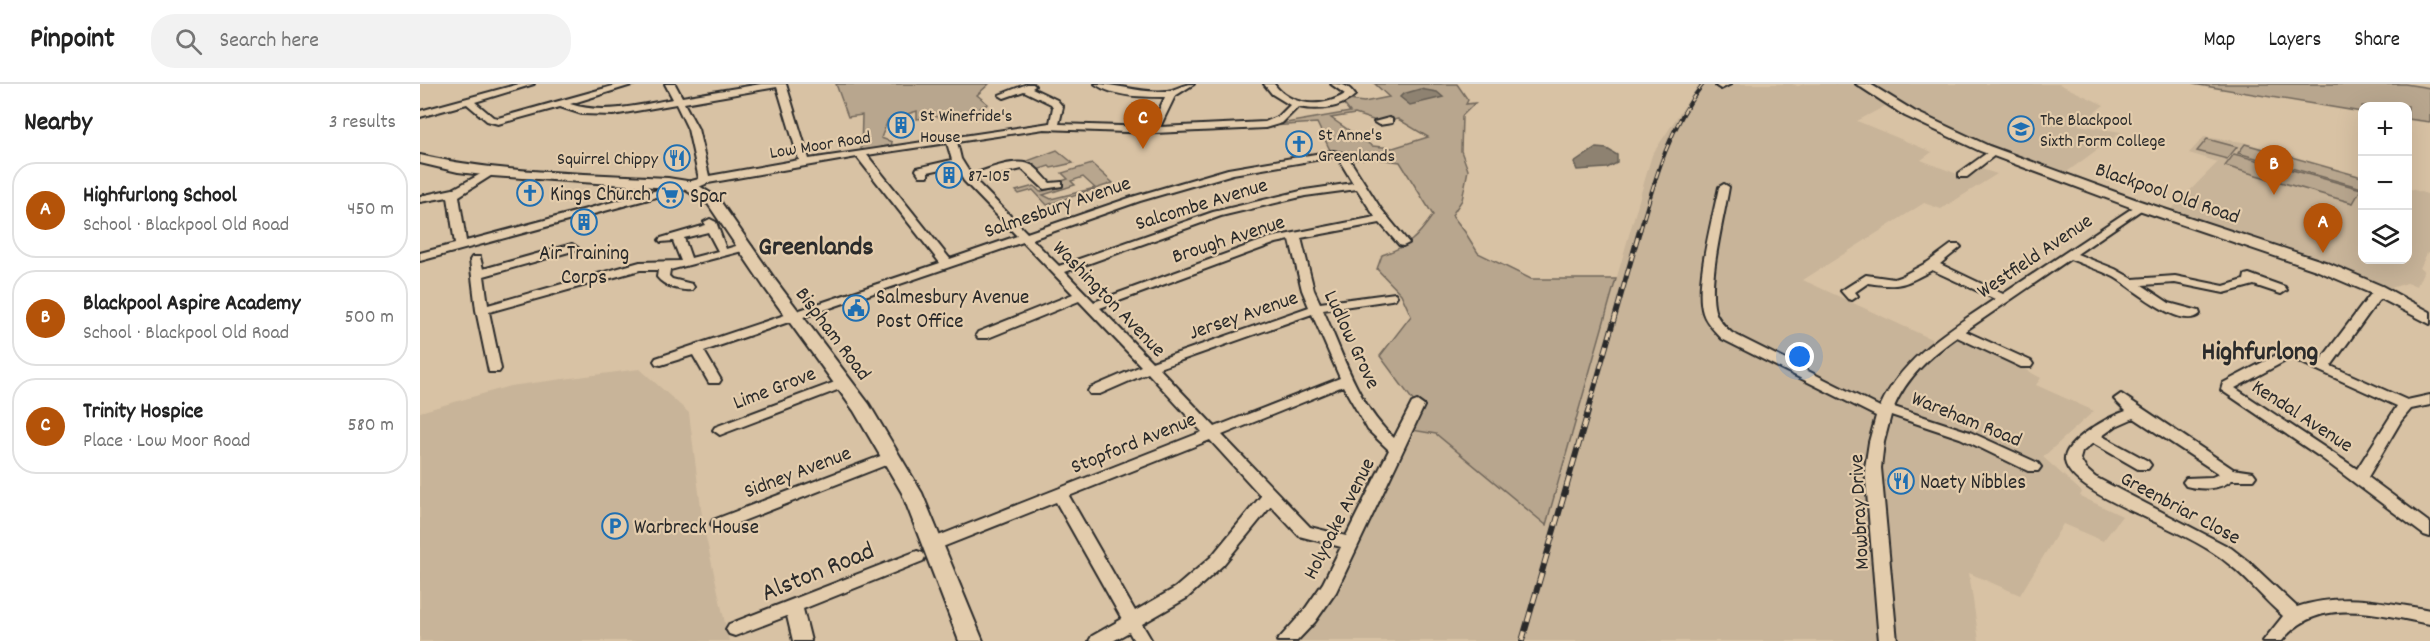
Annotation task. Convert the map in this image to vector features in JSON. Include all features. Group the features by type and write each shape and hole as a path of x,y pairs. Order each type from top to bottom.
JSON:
{"main road":[{"name":"Blackpool Old Road","path":"1862,84 1932,126 1991,153 2140,207 2303,259 2361,281 2430,319"},
{"name":"Bispham Road","path":"420,159 458,168 492,172 694,184 713,201 794,317 862,408 912,493 971,641"}],"street":[{"path":"420,114 530,84"},
{"path":"469,101 494,121 630,84"},
{"path":"670,84 693,129 694,184"},
{"path":"561,104 575,110 600,112 779,84 805,163"},
{"path":"1004,95 1035,84"},
{"path":"1100,84 1115,91 1127,93 1171,94 1189,84"},
{"path":"1269,84 1271,89 1295,105 1323,104 1342,100 1350,95 1346,88 1336,84"},
{"path":"1024,88 1054,102 1058,107 1054,125"},
{"path":"1154,130 1171,94"},
{"name":"Low Moor Road","path":"420,257 694,184 860,153 1054,125 1154,130 1265,125 1277,123 1295,105"},
{"name":"Washington Avenue","path":"951,140 958,162 968,179 1150,367 1305,532 1352,544"},
{"path":"860,153 947,264"},
{"path":"1963,175 1991,153"},
{"name":"Salmesbury Avenue","path":"661,361 1136,199 1232,171 1338,154 1342,156 1359,185"},
{"path":"924,174 921,170 958,162"},
{"path":"968,179 1023,166 1029,168 1049,187"},
{"path":"420,199 456,192 492,172"},
{"path":"1359,185 1381,219 1403,243"},
{"name":"Salcombe Avenue","path":"1058,271 1217,214 1305,193 1359,185"},
{"name":"Wareham Road","path":"1724,187 1707,306 1713,322 1726,336 1885,411 1965,435 2033,467"},
{"path":"456,192 453,195 461,246"},
{"name":"Westfield Avenue","path":"1953,334 2140,207"},
{"name":"Brough Avenue","path":"1092,307 1250,248 1295,236 1381,219"},
{"path":"664,240 711,224 722,248"},
{"path":"677,236 687,262"},
{"name":"Ludlow Grove","path":"1295,236 1308,290 1347,380 1373,427 1397,449"},
{"path":"482,310 640,266 663,266 687,262 746,247"},
{"path":"1845,292 1866,279 1898,282 1932,265 1955,247"},
{"path":"494,369 482,310 477,267 572,248"},
{"path":"2068,254 2114,273 2150,299 2186,316"},
{"path":"1932,265 2004,299"},
{"path":"663,266 663,277 678,282"},
{"path":"2130,283 2180,280 2230,291 2251,279 2281,290"},
{"path":"2220,290 2230,300"},
{"path":"2323,366 2374,298 2385,293"},
{"path":"983,335 1080,296"},
{"name":"Jersey Avenue","path":"1095,391 1150,367 1315,308 1391,296"},
{"path":"1953,334 2022,359"},
{"name":"Mowbray Drive","path":"1888,641 1873,468 1875,447 1885,411 1908,372 1953,334"},
{"path":"696,349 714,380"},
{"name":"Kendal Avenue","path":"2406,405 2302,356 2284,355 2228,386 2228,390 2325,453 2430,531"},
{"name":"Stopford Avenue","path":"934,544 1347,380"},
{"name":"Lime Grove","path":"720,430 843,383"},
{"path":"2121,399 2136,412 2179,441 2202,453 2229,474"},
{"path":"2360,478 2395,418 2406,405 2430,400"},
{"name":"Holyoake Avenue","path":"1286,641 1309,616 1330,587 1417,406"},
{"name":"Greenbriar Close","path":"2136,412 2112,420 2077,446 2073,452 2075,464 2084,476 2124,501 2225,552 2251,574 2275,602 2293,615"},
{"name":"Greenbriar Close","path":"2091,436 2143,465"},
{"name":"Sidney Avenue","path":"719,524 891,457"},
{"name":"Greenbriar Close","path":"2191,482 2216,482 2224,480 2229,474 2248,476"},
{"path":"1060,494 1143,641"},
{"path":"1098,641 1181,593 1209,569 1270,496"},
{"name":"Alston Road","path":"735,629 917,557"},
{"path":"2272,641 2293,615 2330,604 2430,617"},
{"path":"794,606 802,641"}],"shaded area":[{"path":"836,84 989,84 977,95 988,104 980,108 979,112 917,119 917,111 888,120 881,138 892,142 891,147 861,151 862,115 848,117"},
{"path":"1375,84 1457,84 1468,100 1466,104 1475,103 1462,116 1461,151 1468,170 1462,200 1452,215 1478,253 1531,279 1616,279 1546,525 1436,434 1406,429 1417,406 1380,356 1411,316 1401,294 1377,269 1382,255 1412,240 1433,215 1400,162 1370,158 1352,160 1343,153 1330,150 1317,123 1192,131 1286,123 1350,112 1343,103 1348,100 1364,102 1389,97","holes":["1355,114 1379,122 1398,119 1428,137 1393,148 1372,146 1331,118"]},
{"path":"1699,84 1718,84 1714,90 1726,84 1792,84 1798,86 1805,84 2059,84 2104,105 2078,125 2121,132 2060,177 1891,103 1857,121 1932,152 1921,160 1965,177 1978,168 1997,174 1941,209 1924,203 1803,280 1940,343 1951,336 2013,363 2041,378 2036,385 2094,411 2043,457 2082,492 2080,496 2122,516 2103,541 2063,524 2020,595 1969,573 1979,641 1285,641 1307,619 1406,429 1436,434 1546,524 1652,155"},
{"path":"2193,84 2405,84 2430,88 2430,122 2412,120 2412,102 2358,102 2358,111"},
{"path":"1420,89 1437,92 1443,97 1410,105 1400,97"},
{"path":"2204,137 2243,142 2358,175 2358,264 2412,264 2412,189 2430,195 2430,253 2427,253 2420,268 2424,270 2417,286 2407,283 2381,291 2166,215 2218,162 2189,153"},
{"path":"2207,139 2237,147 2227,159 2197,151"},
{"path":"2245,144 2358,176 2358,187 2238,153"},
{"path":"1596,148 1607,149 1617,155 1617,163 1607,168 1577,170 1574,163"},
{"path":"1057,150 1073,163 1037,170 1022,163"},
{"path":"2234,154 2358,188 2358,194 2353,203 2225,166"},
{"path":"1092,164 1113,183 1047,205 1033,190 1019,194 1016,191 1034,186 1040,192 1061,186 1059,182 1068,179 1062,173","holes":["1083,177 1095,188 1051,199 1043,195 1075,185 1071,181"]},
{"path":"640,369 689,413 703,524 729,641 420,641 420,412 510,386"}],"railway":[{"path":"1640,231 1664,154 1681,118 1703,84"},
{"path":"1587,414 1640,229"},
{"path":"1522,641 1588,412"}],"place":[{"name":"St Winefride's House","path":"901,125"},
{"name":"The Blackpool Sixth Form College","path":"2021,129"},
{"name":"St Anne's Greenlands","path":"1299,144"},
{"name":"Trinity Hospice","path":"1143,149"},
{"name":"Squirrel Chippy","path":"677,158"},
{"name":"87-105","path":"949,175"},
{"name":"Kings Church","path":"530,193"},
{"name":"Spar","path":"670,195"},
{"name":"Blackpool Aspire Academy","path":"2274,195"},
{"name":"Air Training Corps","path":"584,222"},
{"name":"Highfurlong School","path":"2323,253"},
{"name":"Salmesbury Avenue Post Office","path":"856,308"},
{"name":"Naety Nibbles","path":"1901,481"},
{"name":"Warbreck House","path":"615,526"}],"district":[{"name":"Greenlands","path":"816,245"},
{"name":"Highfurlong","path":"2260,350"}]}
